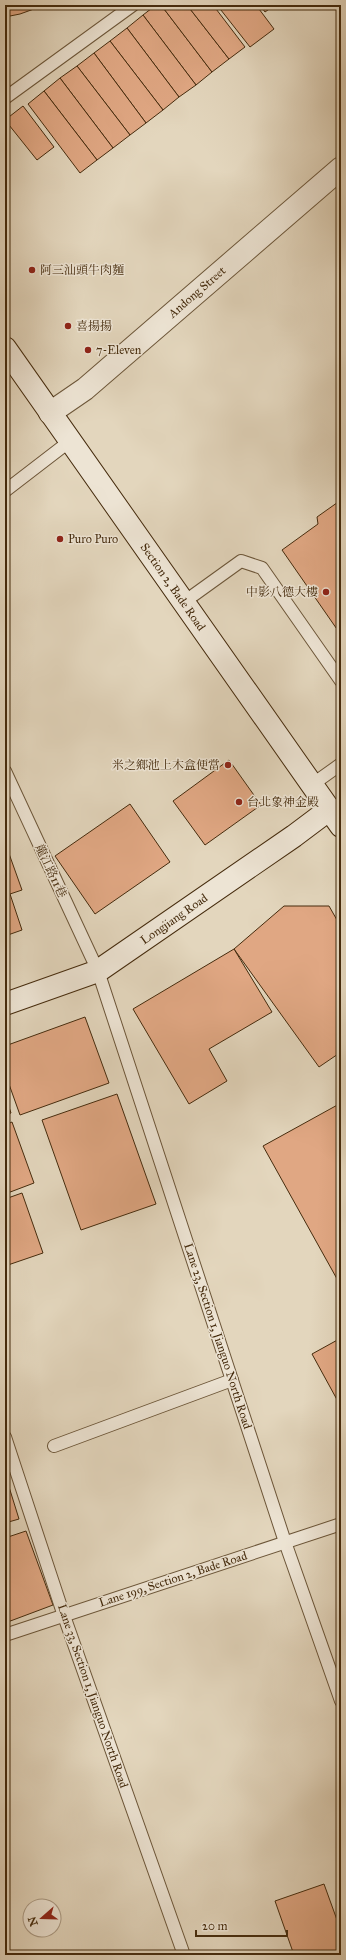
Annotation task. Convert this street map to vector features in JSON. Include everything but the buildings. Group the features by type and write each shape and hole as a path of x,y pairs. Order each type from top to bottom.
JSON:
{"street":[{"name":"Andong Street","path":"50,414 85,389 341,168"},
{"name":"Section 2, Bade Road","path":"5,348 50,414 338,820"},
{"name":"Longjiang Road","path":"5,1004 98,971 294,836 338,820"}],"lane":[{"path":"5,98 133,5"},
{"path":"5,491 70,441"},
{"path":"184,602 241,560 262,568 341,681"},
{"path":"313,784 341,764"},
{"name":"龍江路11巷","path":"5,771 98,971"},
{"name":"Lane 23, Section 1, Jianguo North Road","path":"98,971 285,1542 341,1700"},
{"path":"54,1446 232,1380"},
{"name":"Lane 33, Section 1, Jianguo North Road","path":"5,1437 64,1616 184,1955"},
{"name":"Lane 199, Section 2, Bade Road","path":"5,1635 341,1524"}],"place":[{"name":"阿三汕頭牛肉麵","path":"32,270"},
{"name":"喜揚揚","path":"68,326"},
{"name":"7-Eleven","path":"88,350"},
{"name":"Puro Puro","path":"60,539"},
{"name":"中影八德大樓","path":"326,592"},
{"name":"米之鄉池上木盒便當","path":"228,765"},
{"name":"台北象神金殿","path":"239,802"}]}
